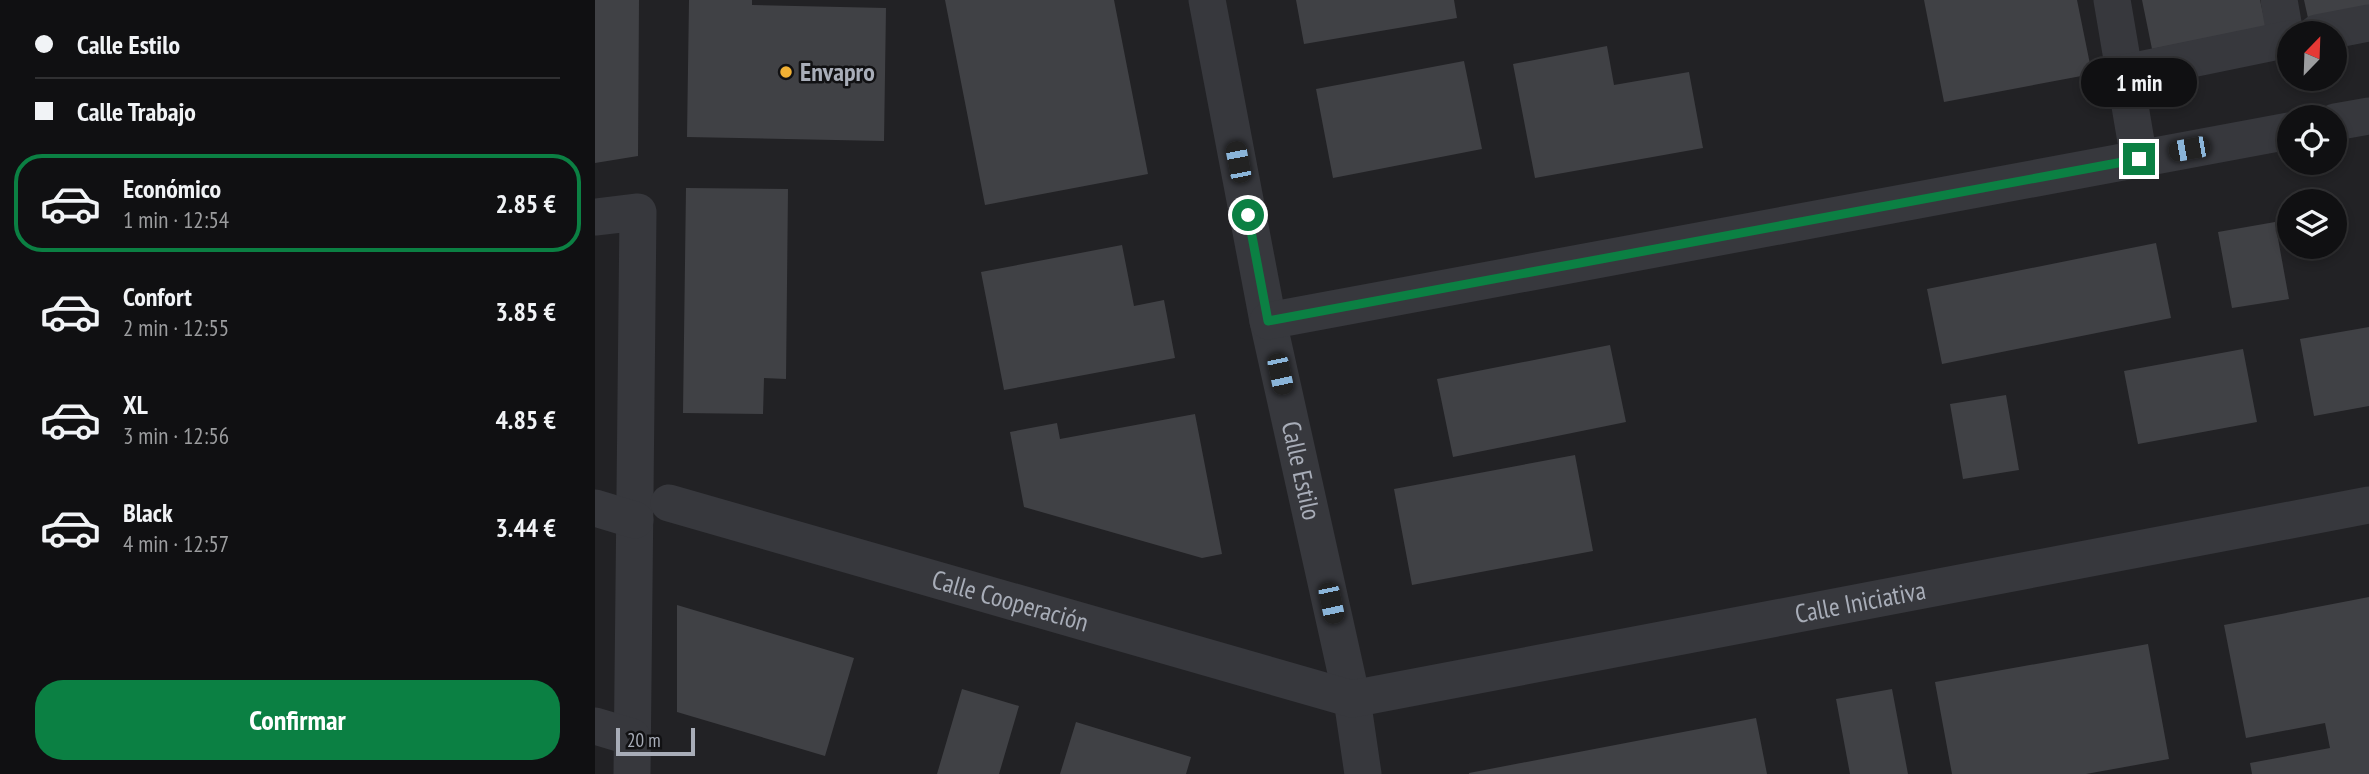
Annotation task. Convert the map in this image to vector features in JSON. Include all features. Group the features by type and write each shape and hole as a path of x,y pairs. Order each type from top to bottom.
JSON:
{"street":[{"name":"Calle Estilo","path":"1207,0 1268,321 1352,699 1363,774"},
{"path":"2112,0 2139,159"},
{"path":"2279,0 2289,21"},
{"path":"2347,27 2369,23"},
{"path":"2124,73 2277,41"},
{"path":"2347,120 2369,116"},
{"path":"1268,321 2277,133"},
{"path":"595,217 638,212 632,774"},
{"name":"Calle Cooperación","path":"669,503 1352,699"},
{"name":"Calle Iniciativa","path":"1352,699 2369,505"},
{"path":"595,508 635,520"},
{"path":"595,726 632,737"}],"shaded area":[{"path":"595,0 2369,0 2369,774 595,774"}],"building":[{"path":"595,0 639,0 638,156 595,163"},
{"name":"Envapro","path":"689,0 752,0 752,5 886,8 884,141 687,137"},
{"path":"945,0 1114,0 1148,174 985,205"},
{"path":"1296,0 1454,0 1457,18 1304,44"},
{"path":"1924,0 2077,0 2092,74 1944,102"},
{"path":"2142,0 2260,0 2266,26 2152,49"},
{"path":"2304,0 2369,0 2369,6 2308,18"},
{"path":"1607,46 1614,85 1689,72 1703,148 1535,178 1513,64"},
{"path":"1464,61 1482,149 1333,178 1316,89"},
{"path":"686,188 788,189 786,379 764,378 763,414 683,413"},
{"path":"2275,222 2277,259 2282,259 2289,299 2232,308 2218,232"},
{"path":"2156,243 2171,318 1942,364 1927,289"},
{"path":"1122,245 1134,306 1164,300 1175,358 1004,390 981,272"},
{"path":"2369,327 2369,406 2314,416 2300,339"},
{"path":"1610,345 1626,422 1453,457 1437,379"},
{"path":"2243,349 2257,422 2138,444 2124,371"},
{"path":"2006,395 2019,470 1963,479 1950,404"},
{"path":"1195,414 1222,554 1202,558 1024,507 1010,432 1057,423 1060,439"},
{"path":"1575,455 1593,551 1412,585 1394,489"},
{"path":"2369,597 2369,774 2252,774 2250,763 2330,748 2325,723 2246,738 2224,625"},
{"path":"677,605 854,658 825,756 677,712"},
{"path":"2148,644 2169,759 2086,774 1952,774 1935,682"},
{"path":"962,689 1019,706 999,774 937,774"},
{"path":"1892,689 1908,774 1850,774 1836,699"},
{"path":"1756,718 1767,774 1469,774 1469,773"},
{"path":"1076,722 1191,757 1186,774 1060,774"}],"place":[{"name":"Envapro","path":"786,72"}],"route":[{"path":"1248,215 1268,321 2139,159"}]}
